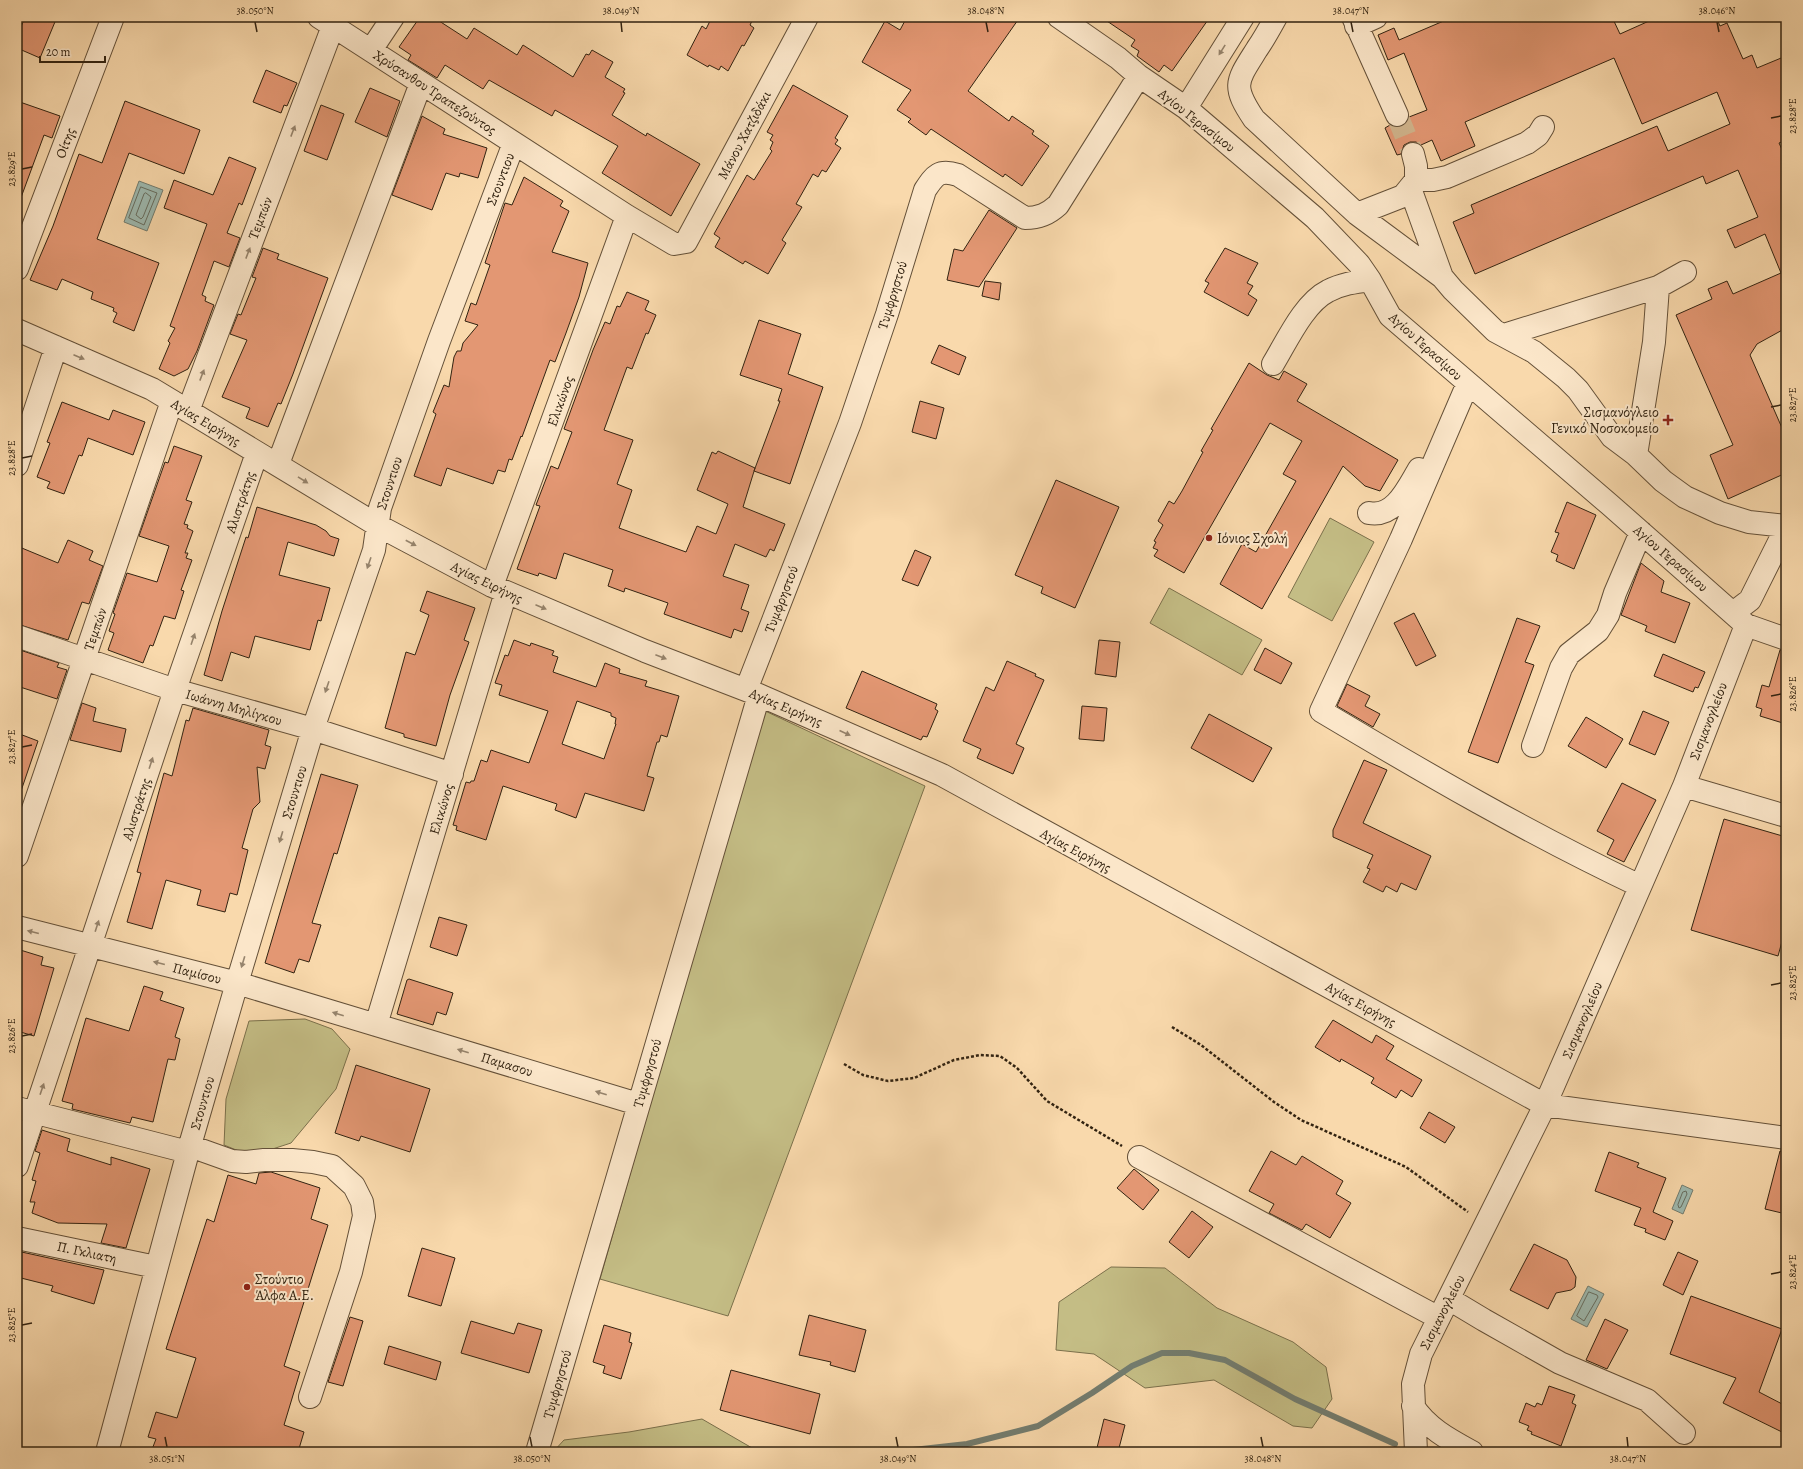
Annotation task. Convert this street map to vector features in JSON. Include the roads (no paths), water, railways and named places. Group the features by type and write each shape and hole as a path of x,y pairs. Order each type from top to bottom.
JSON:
{"street":[{"name":"Οίτης","path":"17,269 113,17"},
{"path":"371,50 393,17"},
{"name":"Μάνου Χατζιδάκι","path":"674,244 686,242 807,17"},
{"name":"Αγίου Γερασίμου","path":"1059,17 1118,58 1139,76 1186,108 1315,218 1359,264 1370,280 1390,316 1740,619"},
{"path":"1186,108 1243,17"},
{"path":"1276,17 1240,74 1239,87 1242,102 1254,118 1357,214 1442,277 1476,314 1495,331 1540,356 1566,378 1578,390 1612,437 1636,455 1668,485 1685,497 1720,514 1749,522 1786,527 1740,619 1786,639"},
{"path":"1376,17 1354,21 1397,115"},
{"name":"Χρύσανθου Τραπεζούντος","path":"326,21 627,216 674,244"},
{"name":"Τεμπών","path":"17,856 84,659 326,21"},
{"name":"Τυμφρηστού","path":"537,1452 638,1104 753,692 850,423 887,314 925,190 932,179 940,173 948,172 958,175 1025,218 1035,218 1048,214 1058,205 1139,76"},
{"path":"278,464 420,83"},
{"path":"1357,214 1403,196 1413,184 1447,177 1527,143 1538,135 1543,127"},
{"name":"Στουντιου","path":"107,1452 156,1267 237,983 313,729 374,550 380,508 439,341 514,143"},
{"path":"1413,154 1416,166 1413,184 1442,277"},
{"name":"Ελικώνος","path":"376,1025 452,774 499,589 627,216"},
{"path":"1504,335 1658,287 1685,272"},
{"path":"1273,364 1310,304 1327,291 1347,283 1370,280"},
{"path":"1636,455 1654,342 1658,287"},
{"name":"Αγίας Ειρήνης","path":"17,330 135,381 278,464 377,525 499,589 645,651 753,692 942,775 1545,1105"},
{"path":"17,464 56,347"},
{"path":"1468,383 1401,539 1321,711 1438,780 1585,860 1640,886"},
{"path":"1369,513 1383,513 1393,507 1450,425"},
{"name":"Αλιστράτης","path":"17,1166 25,1110 90,946 175,690 257,453"},
{"path":"1533,746 1561,668 1569,654 1598,631 1608,615 1615,593 1641,532"},
{"name":"Σισμανογλείου","path":"1416,1452 1413,1406 1414,1384 1418,1363 1545,1105 1684,786 1740,619"},
{"name":"Ιωάννη Μηλίγκου","path":"17,636 175,690 313,729 452,774"},
{"path":"1684,786 1786,816"},
{"name":"Παμίσου","path":"17,927 237,983 376,1025"},
{"name":"Παμασου","path":"376,1025 638,1104"},
{"path":"1545,1105 1786,1138"},
{"path":"25,1110 189,1149 232,1161 246,1162 264,1160 292,1160 332,1166 354,1186 362,1202 364,1216 351,1272 310,1398"},
{"path":"1139,1158 1439,1318"},
{"name":"Π. Γκλιατη","path":"17,1238 156,1267"},
{"path":"1449,1299 1560,1362 1647,1400 1684,1433"},
{"path":"1413,1406 1419,1416 1435,1430 1450,1441 1472,1452"}],"water":[{"path":"139,181 163,190 147,231 124,222"},
{"path":"1682,1185 1693,1190 1683,1214 1672,1209"},
{"path":"1588,1286 1604,1294 1587,1327 1571,1319"}],"waterway":[{"path":"895,1452 967,1444 1038,1426 1092,1393 1132,1366 1162,1353 1189,1353 1225,1360 1295,1399 1395,1444"}],"tunnel":[{"path":"1397,115 1413,154"}],"place":[{"name":"Σισμανόγλειο Γενικό Νοσοκομείο","path":"1668,420"},
{"name":"Ιόνιος Σχολή","path":"1209,538"},
{"name":"Στούντιο Άλφα Α.Ε.","path":"247,1287"}]}
